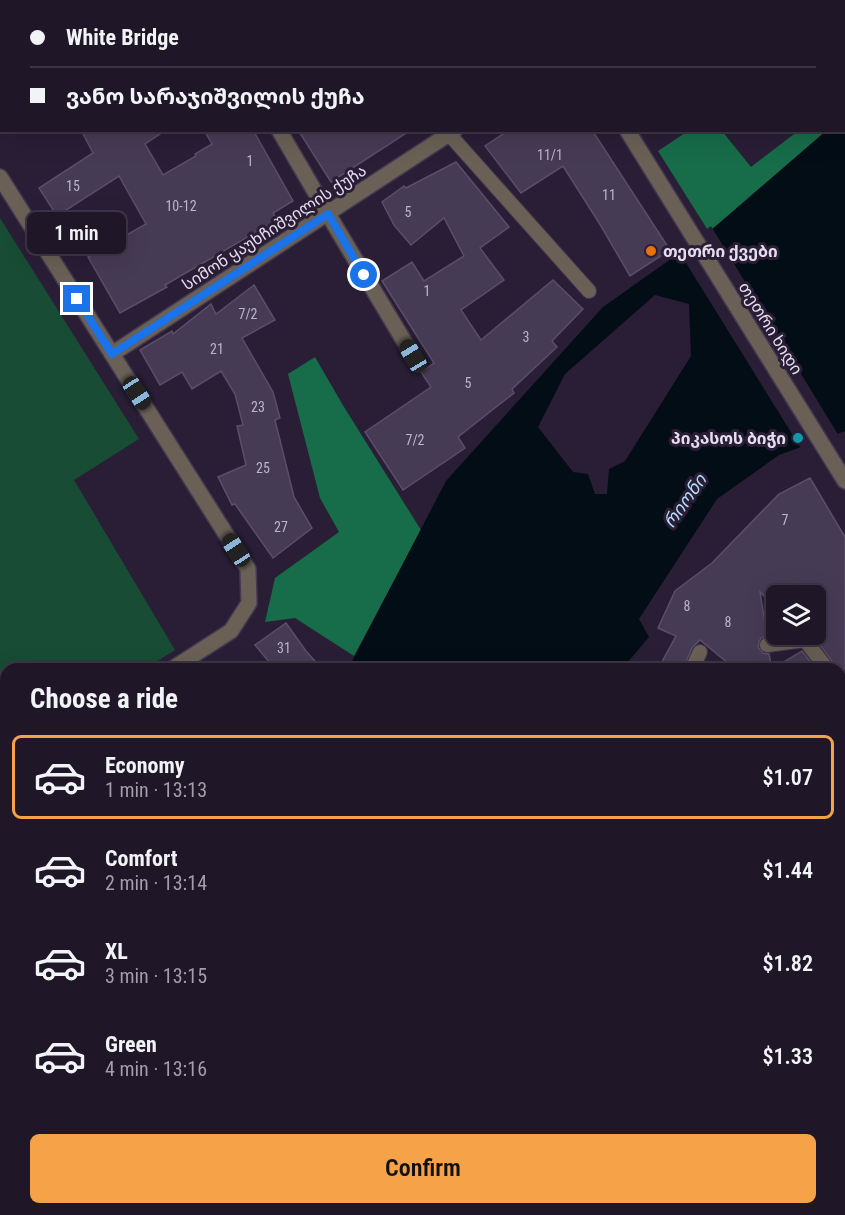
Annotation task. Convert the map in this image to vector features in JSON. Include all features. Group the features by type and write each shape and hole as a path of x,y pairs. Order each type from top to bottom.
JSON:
{"street":[{"path":"280,132 413,356"},
{"name":"სიმონ ყაუხჩიშვილის ქუჩა","path":"112,354 452,132"},
{"name":"თეთრი ხიდი","path":"628,132 845,481"},
{"path":"0,177 248,569 249,603 231,631 181,663"}],"lane":[{"path":"452,132 589,291"},
{"path":"809,645 822,663"},
{"path":"695,663 700,652"}],"green space":[{"path":"686,132 723,132 751,167 797,132 825,132 709,232 658,151"},
{"path":"0,218 139,439 74,480 175,650 154,663 0,663"},
{"path":"315,357 421,530 354,656 295,618 265,622 275,578 339,532 320,498 288,374"}],"water":[{"name":"რიონი","path":"825,132 845,132 845,431 779,455 717,499 639,619 649,637 627,663 351,663 446,481 603,307 709,232","holes":["655,295 689,304 691,356 625,461 609,469 607,494 595,494 588,474 573,472 538,427 565,374"]}],"pier":[{"path":"711,226 839,436 802,450 678,250"}],"building":[{"path":"82,132 163,132 145,144 163,175 212,144 205,132 254,132 293,201 273,213 277,220 120,313 88,257 146,224 119,176 57,216 39,188 93,153"},
{"path":"299,132 408,132 331,182"},
{"path":"506,132 593,132 670,250 630,276 563,166 521,193 485,146"},
{"path":"456,162 509,227 480,248 504,280 461,310 481,340 553,280 583,309 552,341 557,347 512,389 514,393 458,437 465,448 403,490 365,432 431,387 421,372 434,363 382,281 412,262 424,281 464,256 444,218 411,245 394,225 382,202 404,186 406,188"},
{"path":"254,285 275,320 242,338 273,392 280,418 275,420 294,497 312,528 273,558 235,504 232,505 218,477 246,465 237,426 243,425 235,394 221,371 192,389 182,372 160,385 140,350 172,331 173,334 211,304 216,314"},
{"path":"810,478 845,537 845,663 833,663 820,645 826,645 826,585 766,585 766,598 760,592 766,636 761,638 758,647 763,653 769,654 771,663 728,663 700,640 692,648 686,663 661,663 676,636 658,628 675,591 712,563 779,494"},
{"path":"286,623 317,663 270,663 255,645"},
{"path":"802,651 811,663 782,663"}],"place":[{"name":"თეთრი ქვები","path":"651,251"},
{"name":"პიკასოს ბიჭი","path":"798,438"}],"route":[{"path":"77,299 112,354 328,214 364,275"}]}
